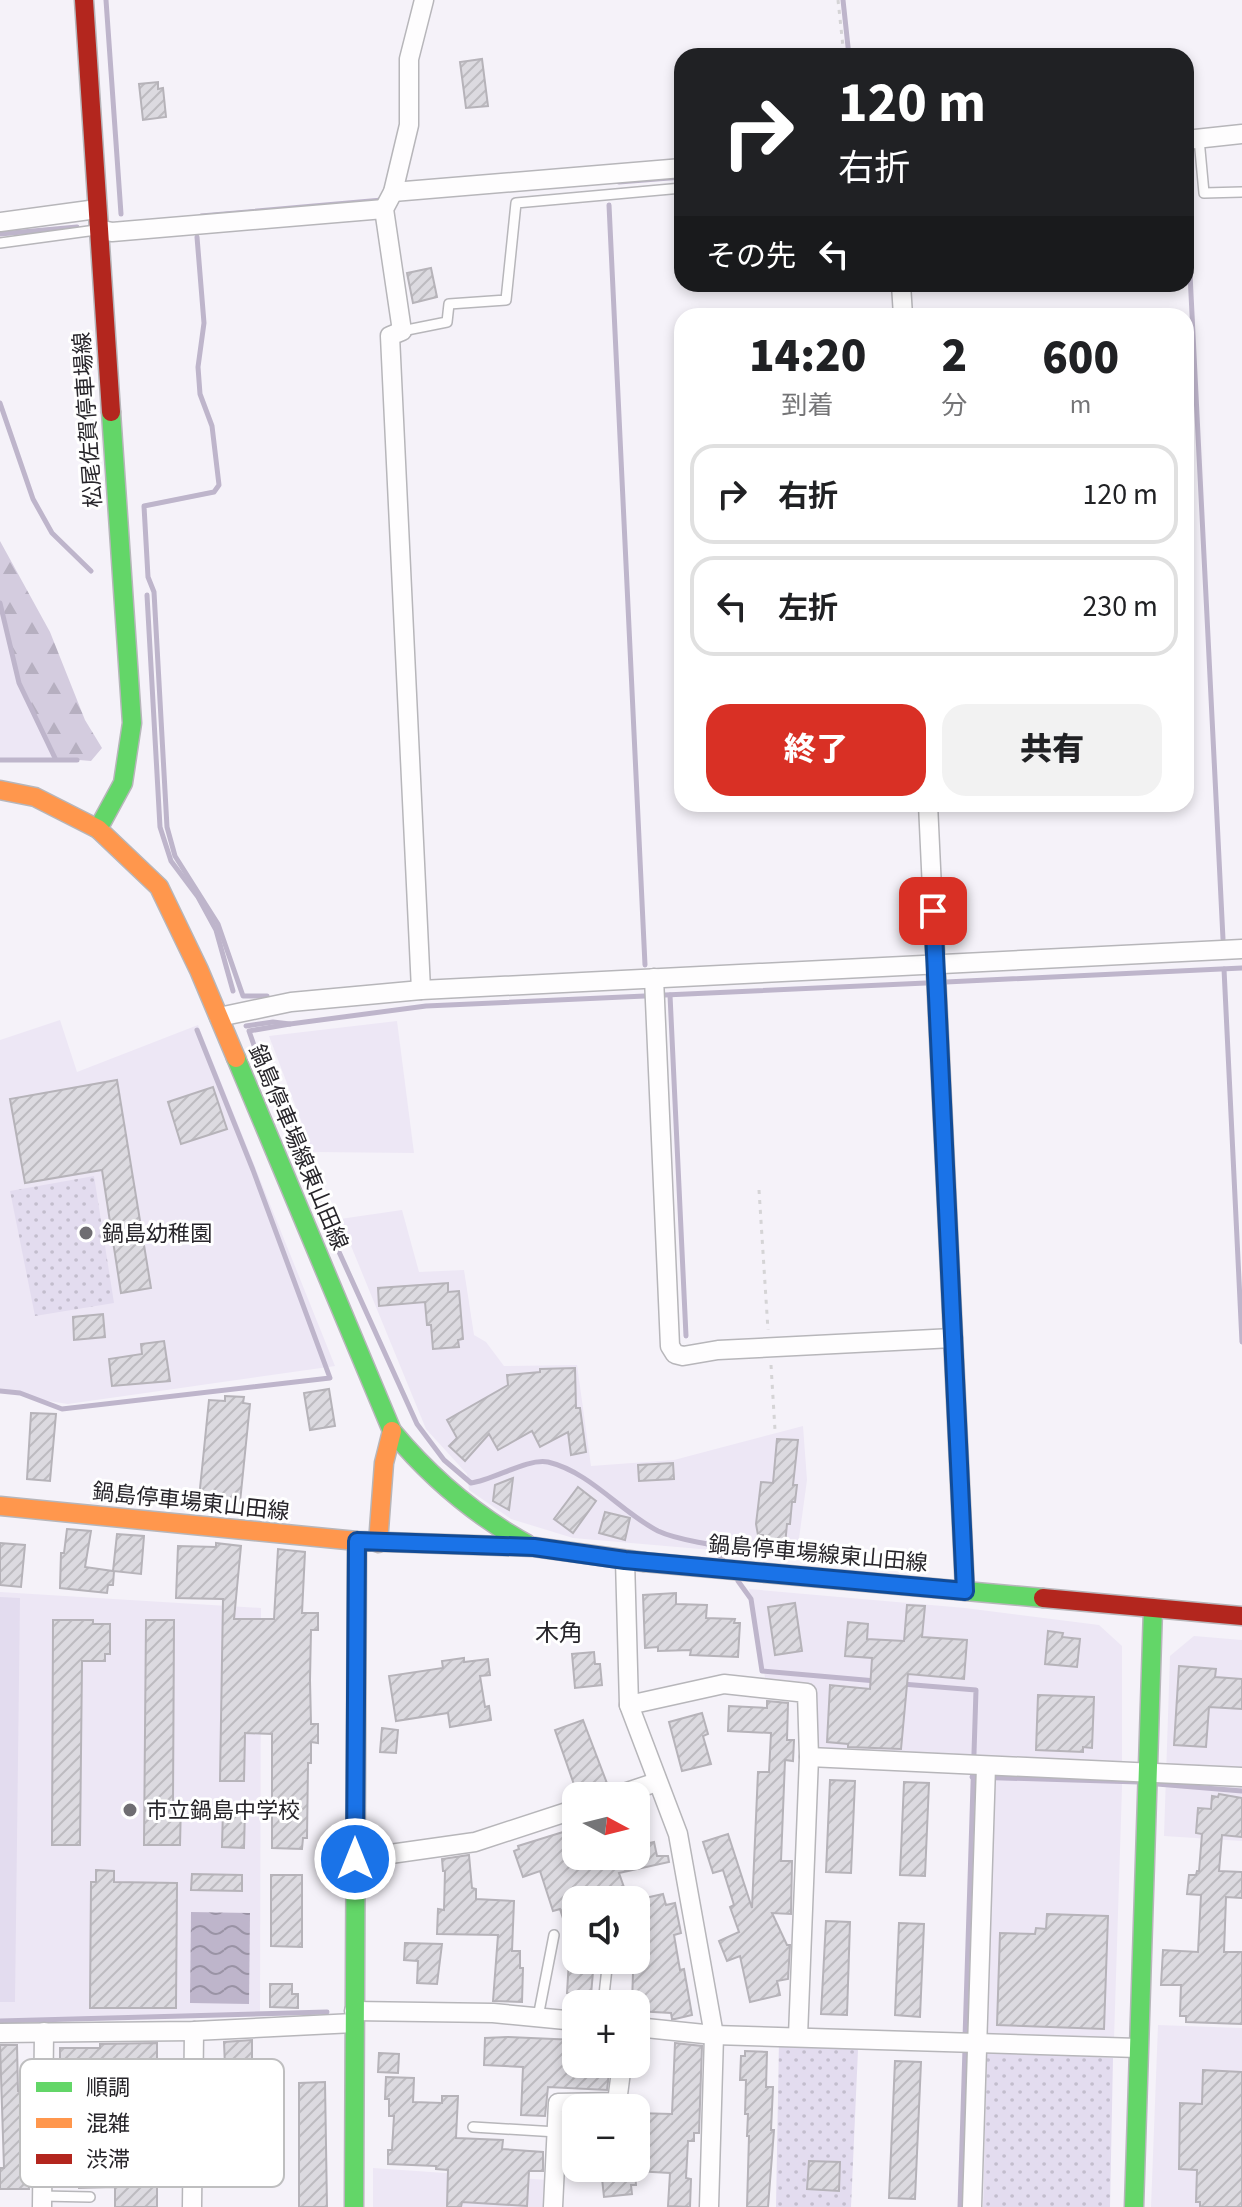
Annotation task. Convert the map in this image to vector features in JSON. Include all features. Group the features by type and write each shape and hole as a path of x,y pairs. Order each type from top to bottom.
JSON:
{"main road":[{"name":"松尾佐賀停車場線","path":"84,0 132,723 123,783 98,829"},
{"name":"鍋島停車場線東山田線","path":"0,790 35,797 98,829 159,887 199,970 392,1431 426,1473 485,1522 534,1547"},
{"path":"378,1543 384,1463 392,1431"},
{"name":"鍋島停車場東山田線","path":"0,1506 378,1543"},
{"path":"354,2207 357,1541"},
{"name":"鍋島停車場線東山田線","path":"378,1543 534,1547 625,1560 1242,1616"},
{"path":"1134,2207 1153,1608"}],"street":[{"path":"421,990 390,336 402,331 384,209 393,192 409,125 409,59 424,0"},
{"path":"1194,139 1242,134"},
{"path":"393,192 674,169"},
{"path":"0,222 97,209"},
{"path":"98,229 112,232 384,209"},
{"path":"928,812 965,1591"},
{"path":"219,1017 291,1002 421,990 1242,949"},
{"path":"654,978 670,1346 675,1354 683,1356 718,1350 953,1338"},
{"path":"625,1560 629,1705 678,1834 714,2035 709,2207"},
{"path":"629,1705 724,1684 807,1693 809,1757 798,2036"},
{"path":"809,1757 1242,1777"},
{"path":"972,2207 968,2042 978,1766"},
{"path":"650,1784 657,1782"},
{"path":"355,1859 475,1842 562,1814"},
{"path":"0,2033 194,2031 354,2017 493,2013 562,2020"},
{"path":"650,2028 714,2035 1138,2048"},
{"path":"194,2031 194,2059"},
{"path":"44,2032 44,2059"},
{"path":"553,2207 558,2103 617,2102 620,2078"},
{"path":"192,2187 192,2207"}],"lane":[{"path":"1194,148 1204,193 1242,192"},
{"path":"402,331 447,322 449,304 506,300 516,203 674,189"},
{"path":"0,243 98,229"},
{"path":"538,2017 554,1935"},
{"path":"473,2127 557,2132"},
{"path":"42,2201 90,2197"}],"path":[{"path":"838,0 843,48"},
{"path":"759,1190 775,1430"}],"shaded area":[{"path":"0,606 19,688 56,758 0,759"},
{"path":"60,1020 77,1072 198,1025 335,1366 68,1404 0,1391 0,1040"},
{"path":"397,1021 414,1153 313,1152 269,1036"},
{"path":"94,1176 114,1303 35,1316 10,1191"},
{"path":"402,1210 419,1272 464,1270 474,1335 486,1342 504,1366 577,1365 591,1466 674,1460 803,1426 807,1480 794,1557 573,1538 511,1519 469,1490 467,1474 426,1429 340,1219"},
{"path":"749,1589 965,1608 1099,1625 1122,1646 1122,1787 1114,2039 988,2034 995,1756 815,1751 813,1689 766,1683"},
{"name":"市立鍋島中学校","path":"0,1592 261,1608 260,2013 0,2019"},
{"path":"0,1597 20,1598 15,2002 0,2002"},
{"path":"1194,1636 1242,1640 1242,1841 1164,1836 1170,1656"},
{"path":"1158,2025 1242,2028 1242,2207 1151,2207"},
{"path":"779,2040 851,2044 858,2050 851,2207 776,2207"},
{"path":"987,2051 1113,2058 1110,2207 983,2207"},
{"path":"373,2168 562,2181 562,2207 373,2207"}],"green space":[{"path":"0,541 50,632 85,720 102,748 91,761 55,758 19,683 0,603"}],"water":[{"path":"191,1912 250,1913 249,2004 190,2003"}],"building":[{"path":"482,59 488,106 466,108 460,62"},
{"path":"158,82 158,89 163,88 166,117 143,120 139,84"},
{"path":"431,268 437,297 413,303 407,273"},
{"path":"117,1080 151,1288 121,1293 102,1170 25,1183 10,1099"},
{"path":"213,1087 227,1129 181,1144 168,1102"},
{"path":"448,1283 448,1292 459,1291 463,1339 458,1340 459,1347 433,1349 425,1302 379,1306 378,1288"},
{"path":"103,1314 105,1337 74,1340 73,1317"},
{"path":"164,1341 170,1381 112,1386 109,1359 142,1354 141,1344"},
{"path":"575,1368 576,1408 580,1408 586,1452 571,1455 568,1432 540,1447 532,1431 498,1450 489,1434 465,1461 449,1446 457,1438 447,1420 508,1385 507,1375 540,1372 540,1369"},
{"path":"329,1389 335,1426 310,1430 304,1393"},
{"path":"225,1396 244,1397 243,1403 250,1404 239,1512 198,1508 209,1400 225,1401"},
{"path":"31,1413 56,1414 50,1481 27,1479"},
{"path":"777,1439 798,1440 793,1485 797,1485 795,1502 792,1502 785,1545 763,1543 763,1535 758,1535 756,1524 761,1482 773,1483"},
{"path":"673,1463 674,1479 639,1481 638,1465"},
{"path":"513,1478 509,1510 493,1501 495,1485"},
{"path":"578,1487 596,1501 573,1533 554,1519"},
{"path":"605,1512 630,1518 625,1540 599,1533"},
{"path":"67,1529 91,1531 85,1567 113,1571 117,1534 144,1536 141,1574 114,1571 113,1585 108,1585 107,1593 60,1588 61,1553 64,1553"},
{"path":"0,1543 25,1545 21,1587 0,1585"},
{"path":"216,1543 241,1546 234,1619 274,1619 278,1549 305,1552 302,1613 318,1613 318,1630 311,1630 310,1680 311,1724 318,1724 318,1743 311,1742 307,1838 303,1838 302,1849 272,1848 272,1734 245,1733 244,1781 220,1781 223,1599 176,1598 178,1546 216,1547"},
{"path":"676,1593 676,1604 707,1605 706,1618 735,1619 734,1623 740,1623 738,1657 690,1655 691,1650 658,1651 658,1647 645,1648 643,1595"},
{"path":"795,1603 802,1651 775,1655 768,1607"},
{"path":"907,1605 925,1606 922,1637 967,1640 964,1679 908,1674 901,1749 848,1747 848,1744 827,1742 830,1685 870,1689 872,1658 845,1656 848,1622 868,1624 867,1639 904,1641"},
{"path":"53,1620 93,1620 93,1624 110,1624 110,1654 105,1654 105,1661 82,1661 80,1845 52,1845"},
{"path":"146,1620 174,1620 173,1802 181,1802 180,1845 144,1845"},
{"path":"1048,1631 1063,1633 1062,1637 1080,1639 1077,1667 1045,1664"},
{"path":"594,1652 595,1664 600,1664 602,1685 575,1688 572,1654"},
{"path":"464,1658 464,1662 488,1659 490,1675 480,1676 485,1707 489,1706 491,1720 450,1727 448,1713 396,1721 389,1676 443,1668 442,1661"},
{"path":"1179,1666 1216,1669 1215,1677 1242,1679 1242,1709 1209,1707 1206,1747 1174,1745"},
{"path":"1038,1695 1094,1697 1092,1748 1083,1747 1083,1752 1036,1750"},
{"path":"767,1701 788,1703 787,1740 794,1740 793,1761 785,1760 781,1861 792,1861 791,1914 772,1913 787,1945 790,1945 788,1979 777,1981 780,1995 750,2002 740,1956 727,1961 719,1941 739,1932 730,1907 734,1905 723,1870 713,1873 703,1842 728,1834 752,1908 758,1772 769,1772 771,1733 728,1731 729,1706 767,1708"},
{"path":"702,1713 708,1734 703,1736 711,1764 682,1771 669,1722"},
{"path":"583,1720 606,1782 573,1782 555,1730"},
{"path":"382,1728 398,1730 396,1753 380,1752"},
{"path":"830,1780 855,1781 851,1873 826,1872"},
{"path":"904,1782 929,1783 925,1876 900,1875"},
{"path":"1219,1794 1242,1798 1242,1837 1222,1835 1219,1871 1242,1872 1242,1898 1226,1897 1224,1952 1242,1952 1242,2024 1186,2022 1186,2016 1180,2016 1181,1985 1161,1985 1163,1950 1198,1952 1201,1895 1187,1894 1189,1875 1196,1875 1199,1871 1202,1834 1196,1833 1198,1808 1211,1809 1212,1796 1218,1797"},
{"path":"223,1809 245,1810 244,1848 222,1847"},
{"path":"562,1832 562,1870 633,1870 619,1873 624,1886 562,1886 562,1915 560,1909 553,1911 540,1871 523,1877 514,1851 519,1849 518,1846"},
{"path":"654,1842 657,1856 668,1856 669,1862 650,1866 650,1843"},
{"path":"469,1855 476,1899 514,1901 512,1951 520,1951 522,2002 493,2001 498,1935 437,1934 438,1909 444,1910 445,1871 442,1859"},
{"path":"96,1870 114,1871 114,1882 177,1883 176,2008 90,2008 91,1882 96,1882"},
{"path":"192,1874 242,1875 242,1891 191,1890"},
{"path":"271,1875 302,1875 302,1947 271,1946"},
{"path":"663,1894 666,1905 675,1903 681,1933 674,1935 692,2015 672,2019 671,2013 650,2012 650,1990 632,1990 633,1974 650,1974 650,1897"},
{"path":"1047,1914 1108,1916 1104,2029 997,2025 1000,1933 1035,1934 1036,1928 1046,1929"},
{"path":"826,1921 850,1922 847,2015 821,2014"},
{"path":"899,1923 924,1924 920,2017 895,2015"},
{"path":"405,1943 442,1944 437,1984 417,1983 418,1961 404,1960"},
{"path":"568,1974 593,1974 591,1990 567,1990"},
{"path":"270,1984 292,1984 292,1994 298,1994 298,2008 270,2007"},
{"path":"485,2038 562,2039 562,2078 608,2078 607,2090 548,2087 545,2116 521,2115 523,2067 484,2065"},
{"path":"252,2040 252,2059 225,2059 224,2042"},
{"path":"157,2043 157,2059 60,2059 60,2048 100,2048 100,2044"},
{"path":"675,2043 702,2046 699,2133 694,2133 694,2141 688,2141 686,2178 691,2179 690,2207 668,2206 670,2173 650,2172 650,2113 672,2114"},
{"path":"0,2045 17,2045 20,2187 29,2189 0,2189 0,2168 4,2168"},
{"path":"745,2051 767,2052 766,2087 773,2087 771,2130 774,2130 768,2207 747,2207 748,2114 745,2114 746,2080 740,2080 741,2056 745,2056"},
{"path":"379,2053 399,2054 398,2073 378,2072"},
{"path":"895,2061 921,2062 915,2199 889,2198"},
{"path":"1203,2070 1242,2072 1242,2207 1200,2207 1200,2202 1196,2202 1197,2170 1179,2169 1180,2103 1202,2104"},
{"path":"386,2077 414,2078 413,2102 442,2103 442,2096 458,2096 456,2138 503,2140 502,2149 543,2152 543,2171 529,2171 527,2206 462,2202 461,2207 447,2207 448,2170 436,2169 436,2166 388,2164 394,2116 389,2116 389,2099 385,2099"},
{"path":"325,2082 327,2207 299,2207 299,2083"},
{"path":"809,2161 840,2162 839,2191 807,2189"},
{"path":"602,2182 636,2182 636,2185 631,2185 632,2194 604,2197"},
{"path":"115,2187 157,2187 157,2207 115,2207"}],"waterway":[{"path":"106,0 121,214"},
{"path":"843,0 848,48"},
{"path":"619,182 674,178"},
{"path":"201,216 382,200"},
{"path":"609,205 645,965"},
{"path":"0,234 77,227"},
{"path":"197,237 204,323 198,367 200,394 212,426 219,485 214,492 144,506 148,577 154,592 167,827 175,856 218,924 243,996 267,996"},
{"path":"1191,292 1192,308"},
{"path":"1194,354 1223,939"},
{"path":"0,403 33,499 52,533 91,571"},
{"path":"147,595 160,827 171,861 198,897 216,930 233,991"},
{"path":"0,603 19,683 55,758"},
{"path":"0,760 77,760"},
{"path":"946,982 1242,968"},
{"path":"1224,969 1242,1342"},
{"path":"665,995 926,983"},
{"path":"670,995 686,1336"},
{"path":"246,1026 273,1022 290,1024 426,1006 645,996"},
{"path":"290,1024 249,1031 265,1077 301,1140 325,1221 417,1424 444,1460 471,1483 530,1463 548,1462 563,1467 592,1483 644,1523 678,1538 712,1545 723,1560"},
{"path":"0,1391 20,1393 62,1409 330,1378 197,1030"},
{"path":"738,1581 751,1599 762,1671 876,1681"},
{"path":"902,1684 976,1690 965,2038"},
{"path":"972,1777 1139,1782"},
{"path":"1157,1784 1242,1791"},
{"path":"0,2021 327,2012"},
{"path":"960,2207 965,2048"}],"traffic: fast":[{"path":"98,829 123,783 132,723 111,412"},
{"path":"236,1058 392,1431 454,1494 527,1544"},
{"path":"354,2207 357,1541"},
{"path":"644,1562 1043,1598"},
{"path":"1134,2207 1153,1608"}],"traffic: slow":[{"path":"0,790 35,797 98,829 159,887 236,1058"},
{"path":"378,1543 384,1463 392,1431"},
{"path":"0,1506 357,1541 534,1547 644,1562"}],"traffic: jam":[{"path":"84,0 111,412"},
{"path":"1043,1598 1242,1616"}],"place":[{"name":"鍋島幼稚園","path":"86,1233"},
{"name":"市立鍋島中学校","path":"130,1810"}],"district":[{"name":"木角","path":"559,1633"}],"route":[{"path":"355,1859 357,1541 432,1546 534,1547 625,1560 965,1591 933,911"}]}
